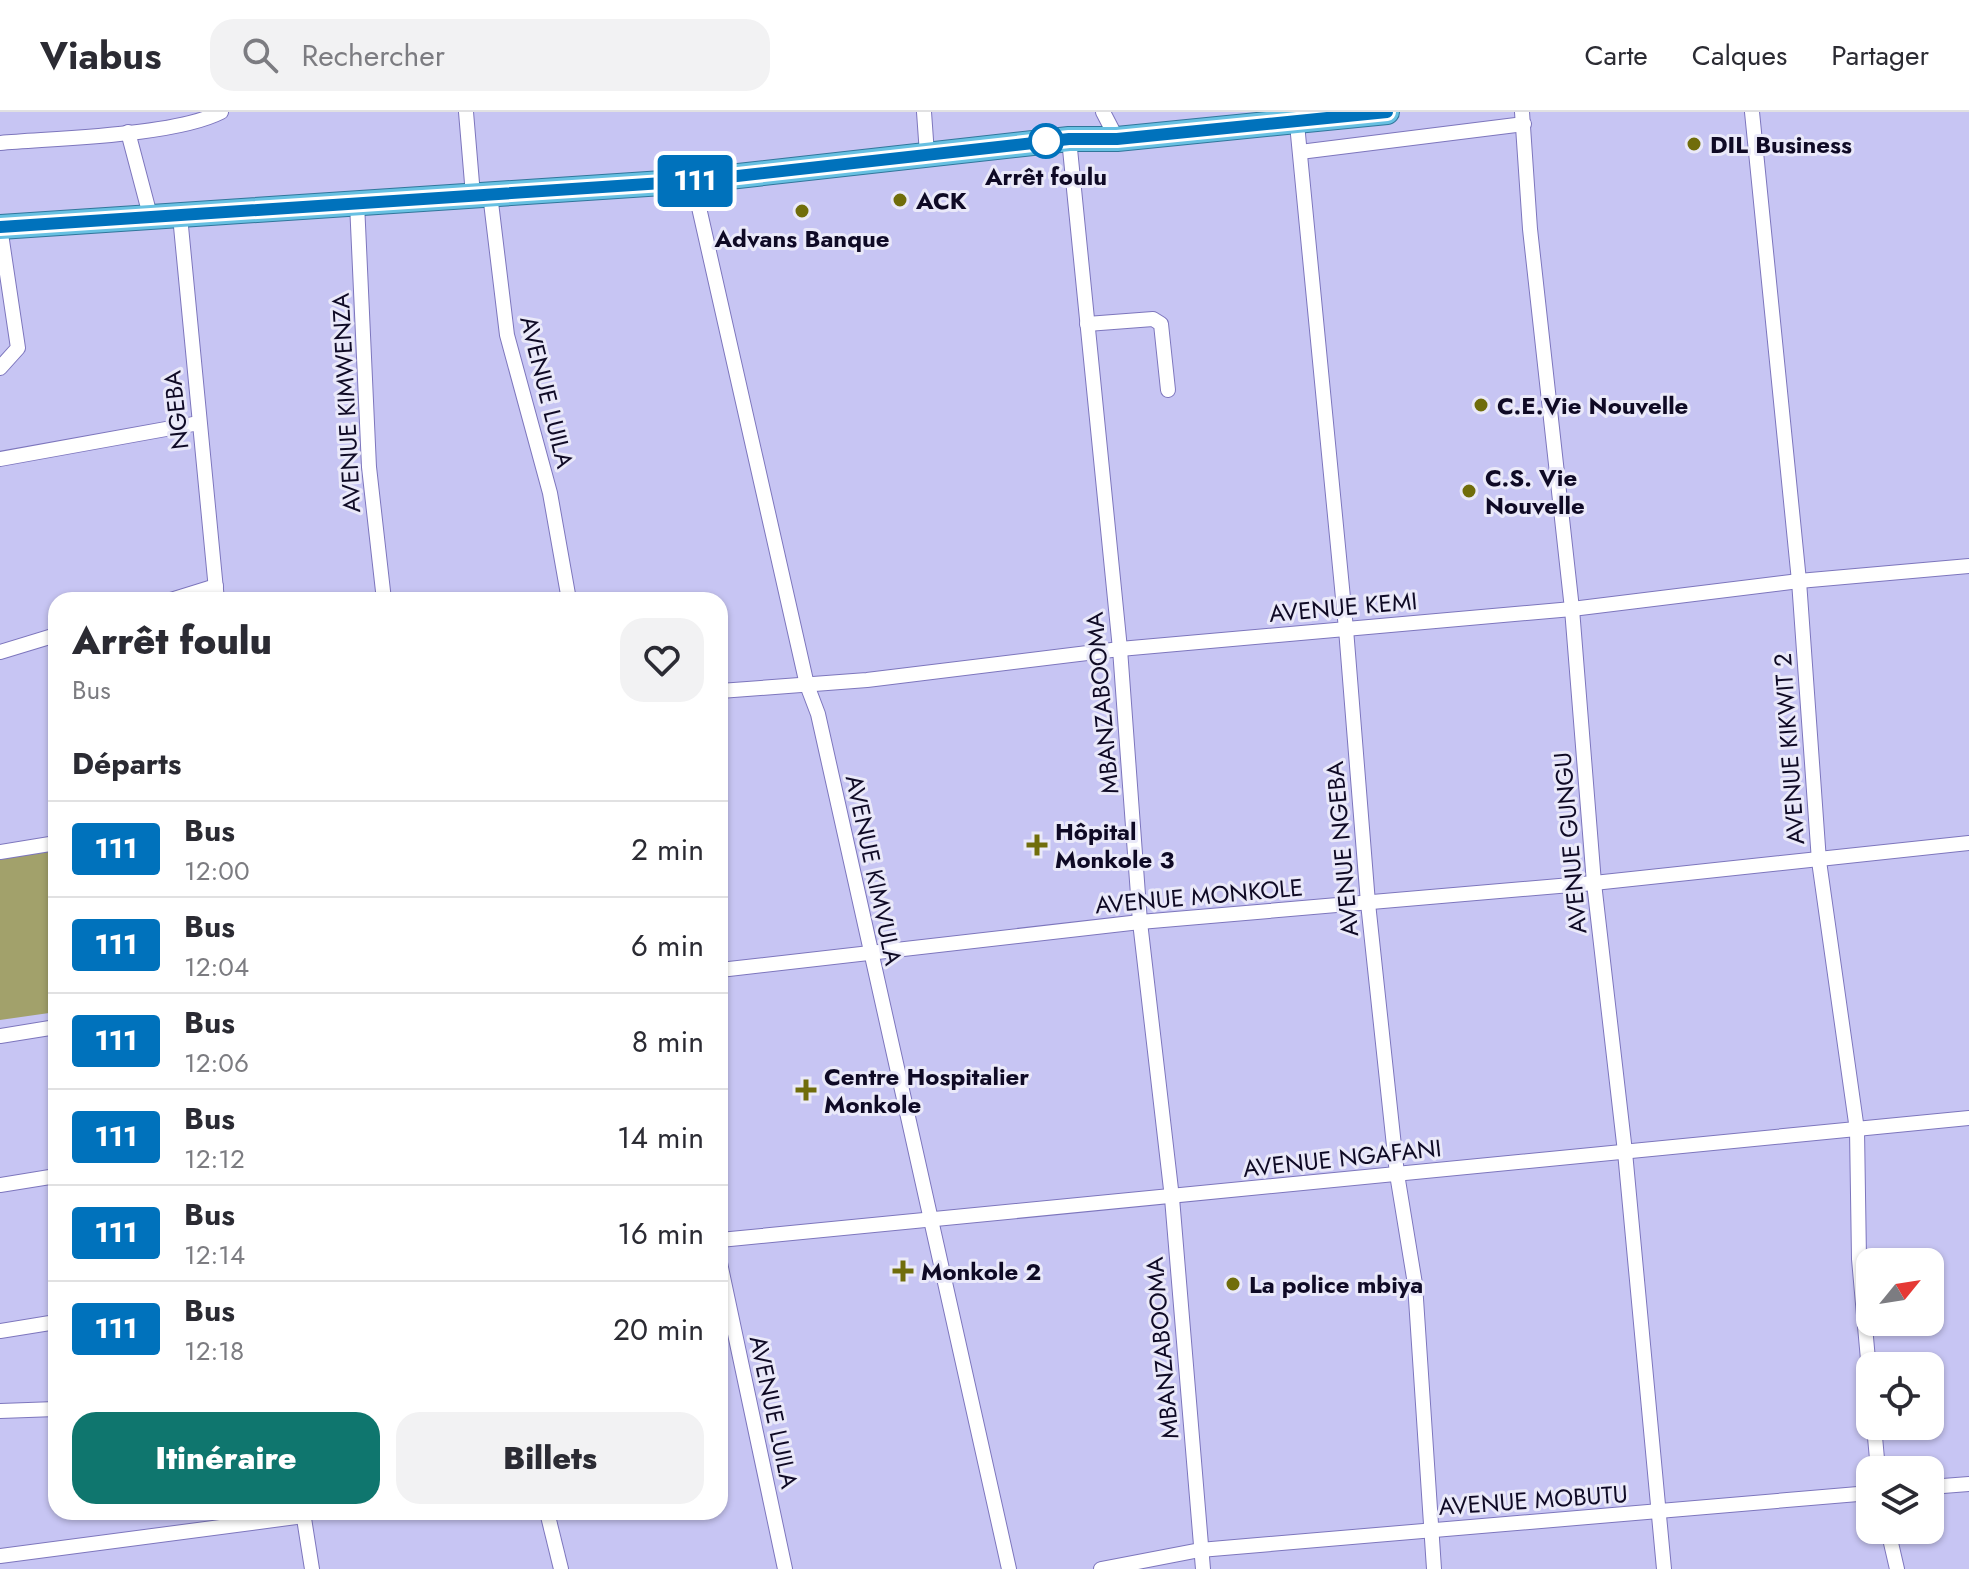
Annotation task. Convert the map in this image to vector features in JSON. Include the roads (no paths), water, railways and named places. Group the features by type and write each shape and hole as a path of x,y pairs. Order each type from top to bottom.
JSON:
{"highway":[{"path":"0,227 693,181 1069,139 1117,139 1297,124 1387,112"}],"street":[{"path":"0,143 128,132 208,119 221,112"},
{"name":"AVENUE LUILA","path":"466,112 507,335 550,493 568,592"},
{"path":"924,112 927,154"},
{"path":"1103,112 1117,139"},
{"name":"AVENUE KIKWIT 2","path":"1752,112 1799,581 1819,861 1857,1130 1859,1259 1867,1352"},
{"path":"1300,152 1523,118"},
{"name":"AVENUE GUNGU","path":"1523,118 1530,229 1572,609 1594,883 1625,1152 1664,1569"},
{"name":"AVENUE NGEBA","path":"1297,124 1346,629 1368,903 1397,1174 1415,1284 1434,1569"},
{"path":"128,132 151,219"},
{"name":"MBANZABOOMA","path":"1069,139 1120,649 1140,922 1172,1198 1203,1569"},
{"name":"AVENUE KIMVULA","path":"693,181 807,685 818,714 928,1218 1009,1569"},
{"name":"AVENUE KIMWENZA","path":"357,203 369,467 383,592"},
{"name":"NGEBA","path":"180,216 216,592"},
{"path":"0,227 18,348 0,368"},
{"path":"1087,324 1153,319 1161,324 1168,390"},
{"path":"0,459 199,423"},
{"name":"AVENUE KEMI","path":"728,690 807,685 1120,649 1572,609 1799,581 1969,566"},
{"path":"0,652 48,637"},
{"name":"AVENUE MONKOLE","path":"728,969 1140,922 1594,883 1969,843"},
{"path":"0,852 48,844"},
{"path":"0,1036 48,1028"},
{"name":"AVENUE NGAFANI","path":"728,1239 1969,1118"},
{"path":"0,1185 48,1177"},
{"name":"AVENUE LUILA","path":"728,1301 785,1569"},
{"path":"0,1331 48,1323"},
{"path":"0,1411 48,1409"},
{"path":"1944,1486 1969,1484"},
{"name":"AVENUE MOBUTU","path":"1101,1569 1200,1550 1856,1494"},
{"path":"0,1556 261,1520"},
{"path":"305,1520 312,1569"},
{"path":"549,1520 561,1569"},
{"path":"1891,1544 1897,1569"}],"place":[{"name":"Arrêt foulu","path":"1046,141"},
{"name":"DIL Business","path":"1694,144"},
{"name":"ACK","path":"900,200"},
{"name":"Advans Banque","path":"802,211"},
{"name":"C.E.Vie Nouvelle","path":"1481,405"},
{"name":"C.S. Vie Nouvelle","path":"1469,491"},
{"name":"Hôpital Monkole 3","path":"1037,845"},
{"name":"Centre Hospitalier Monkole","path":"806,1090"},
{"name":"Monkole 2","path":"903,1271"},
{"name":"La police mbiya","path":"1233,1284"}]}
